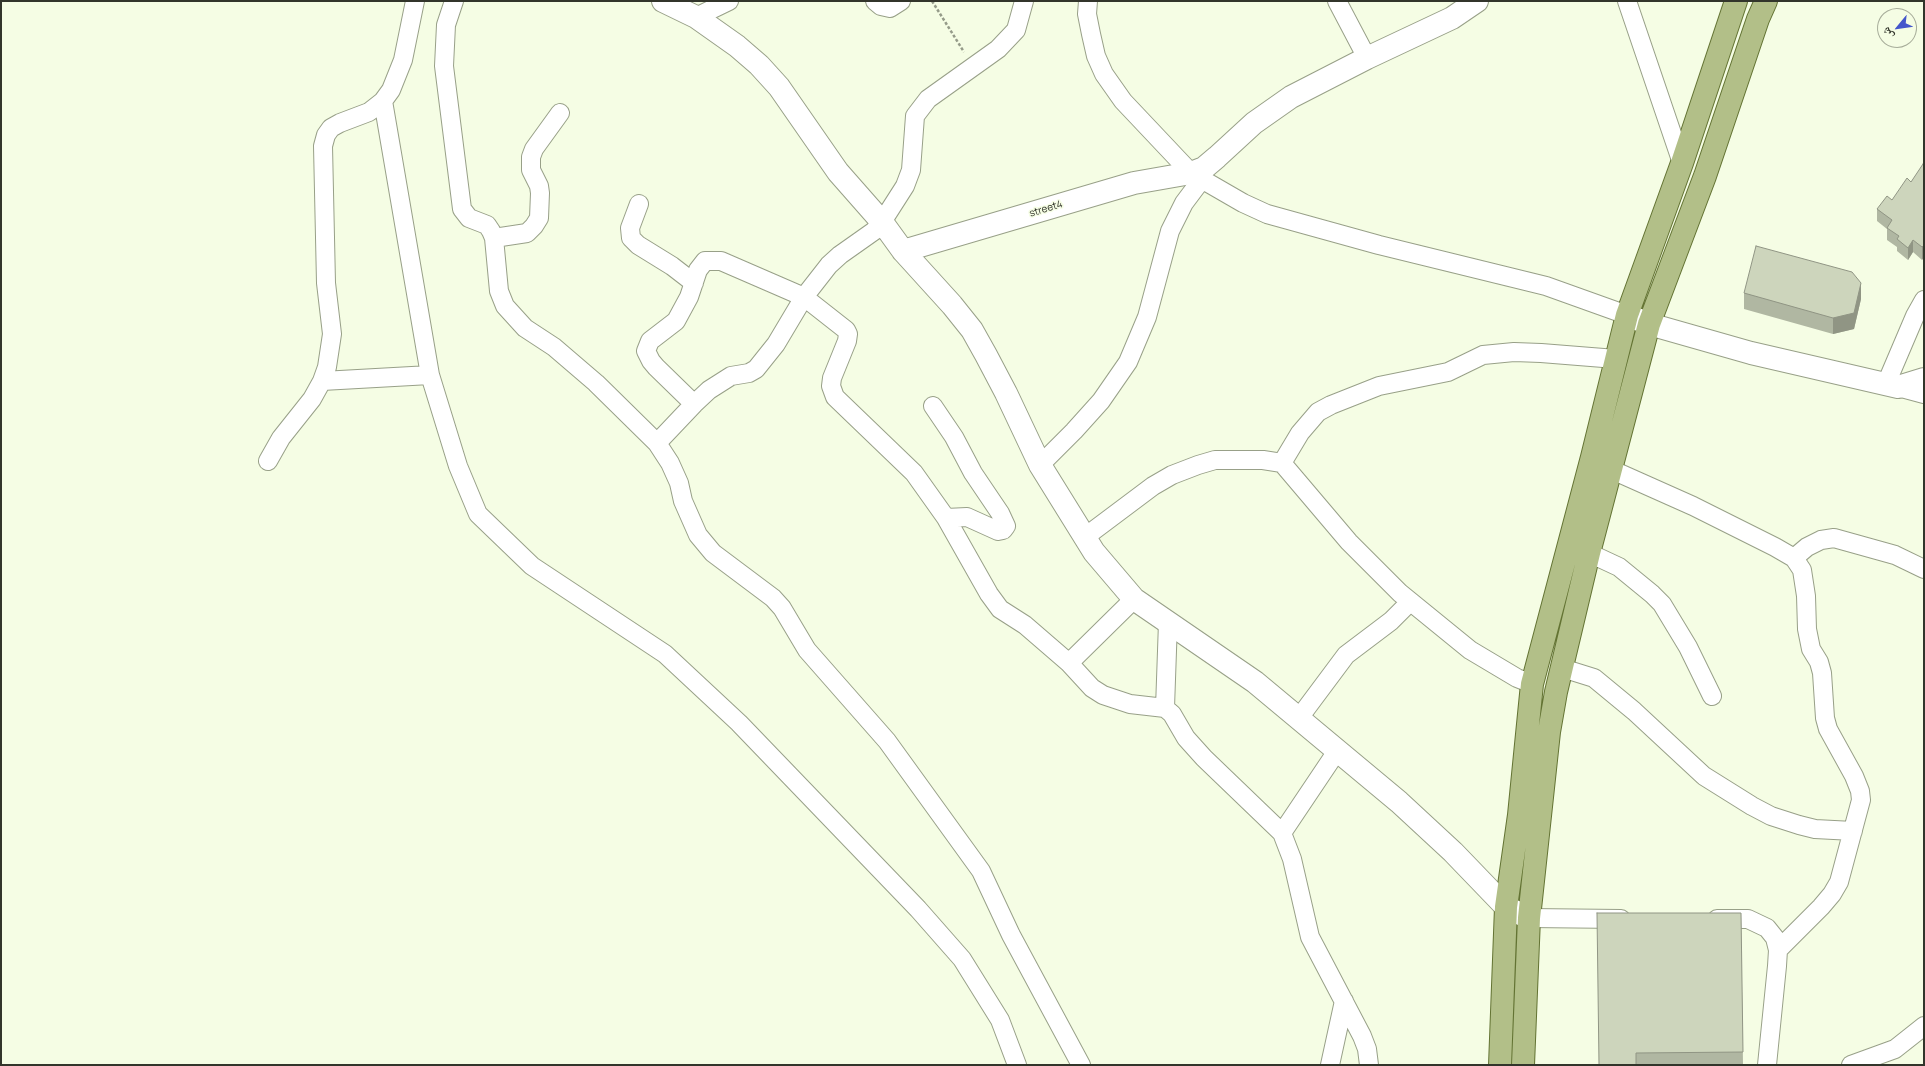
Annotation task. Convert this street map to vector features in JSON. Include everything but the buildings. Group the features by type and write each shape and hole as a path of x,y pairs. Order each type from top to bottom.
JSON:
{"main road":[{"path":"663,1 696,17 737,46 759,65 779,87 838,172 882,222 903,251 940,290 972,330 1006,393 1040,465 1085,537 1111,573 1134,599 1256,682 1410,812 1453,852 1506,906 1529,918"},
{"path":"1196,176 1254,123 1292,97 1367,58 1452,18 1477,1"},
{"path":"1500,1065 1506,906 1519,815 1532,684 1627,315 1682,163 1736,1"},
{"path":"1523,1065 1529,918 1549,732 1562,668 1610,469 1649,324 1705,176 1758,19 1766,1"},
{"name":"street4","path":"903,251 1134,183 1196,176"},
{"path":"1627,315 1649,324 1751,354 1892,385 1924,379"}],"street":[{"path":"268,461 281,438 312,399 328,367 332,334 326,284 323,146 326,135 331,128 369,112 383,101 391,90 403,60 414,1"},
{"path":"454,1 446,25 444,66 462,209 469,218 487,225 494,238 499,291 505,306 525,328 554,348 596,382 657,443 670,463 676,476 683,501 698,535 713,553 773,598 782,608 807,650 887,741 974,860 1081,1065"},
{"path":"696,17 729,1"},
{"path":"876,1 881,6 890,8 901,1"},
{"path":"657,443 694,404 722,380 731,376 749,373 756,369 776,344 804,297 829,265 840,255 874,231 882,222 905,186 911,170 915,116 928,99 974,68 998,49 1016,30 1024,1"},
{"path":"1088,1 1087,14 1091,34 1096,56 1104,74 1123,102 1196,176 1243,203 1266,214 1379,245 1546,286 1627,315"},
{"path":"1337,1 1367,58"},
{"path":"1627,1 1682,163"},
{"path":"383,101 430,375 458,466 478,514 532,566 665,654 739,723 908,898 962,959 1000,1020 1017,1065"},
{"path":"494,238 527,233 539,218 540,193 531,170 530,157 534,149 560,113"},
{"path":"1040,465 1102,400 1128,362 1147,317 1170,231 1196,176"},
{"path":"639,204 630,228 632,238 638,245 672,266 694,283"},
{"path":"694,404 656,367 646,351 650,341 676,321 682,312 702,263 714,260 730,265 804,297 846,330 848,334 847,341 832,378 831,386 835,397 914,473 946,518 989,594 1000,609 1025,625 1069,662 1092,688 1103,695 1130,704 1165,708 1172,714 1186,738 1204,758 1282,833 1292,859 1310,937 1362,1036 1367,1049 1369,1065"},
{"path":"1924,300 1915,316 1892,385 1924,394"},
{"path":"1282,463 1300,432 1318,412 1331,405 1379,386 1448,372 1483,355 1514,352 1616,359"},
{"path":"322,380 430,375"},
{"path":"933,406 954,437 973,473 1000,513 1006,526 1003,530 998,531 967,517 946,518"},
{"path":"1085,537 1153,486 1172,475 1198,465 1215,460 1263,460 1282,463 1349,542 1410,602 1470,650 1518,678 1532,684"},
{"path":"1610,469 1693,506 1775,546 1794,558 1802,570 1804,579 1806,629 1811,649 1821,667 1828,729 1854,776 1860,791 1861,800 1839,882 1832,894 1821,907 1778,950"},
{"path":"1794,558 1807,547 1821,540 1834,538 1895,555 1924,569"},
{"path":"1589,553 1618,567 1652,594 1662,604 1688,647 1712,696"},
{"path":"1069,662 1134,599"},
{"path":"1299,718 1346,655 1391,621 1410,602"},
{"path":"1165,708 1168,622"},
{"path":"1562,668 1594,678 1640,716 1704,776 1752,806 1771,816 1798,825 1815,829 1853,831"},
{"path":"1282,833 1337,751"},
{"path":"1529,918 1640,919"},
{"path":"1704,919 1748,919 1767,928 1775,938 1778,950 1771,1043 1767,1065"},
{"path":"1330,1065 1344,1001"},
{"path":"1851,1065 1895,1049 1924,1026"}],"path":[{"path":"932,1 974,68"}]}
